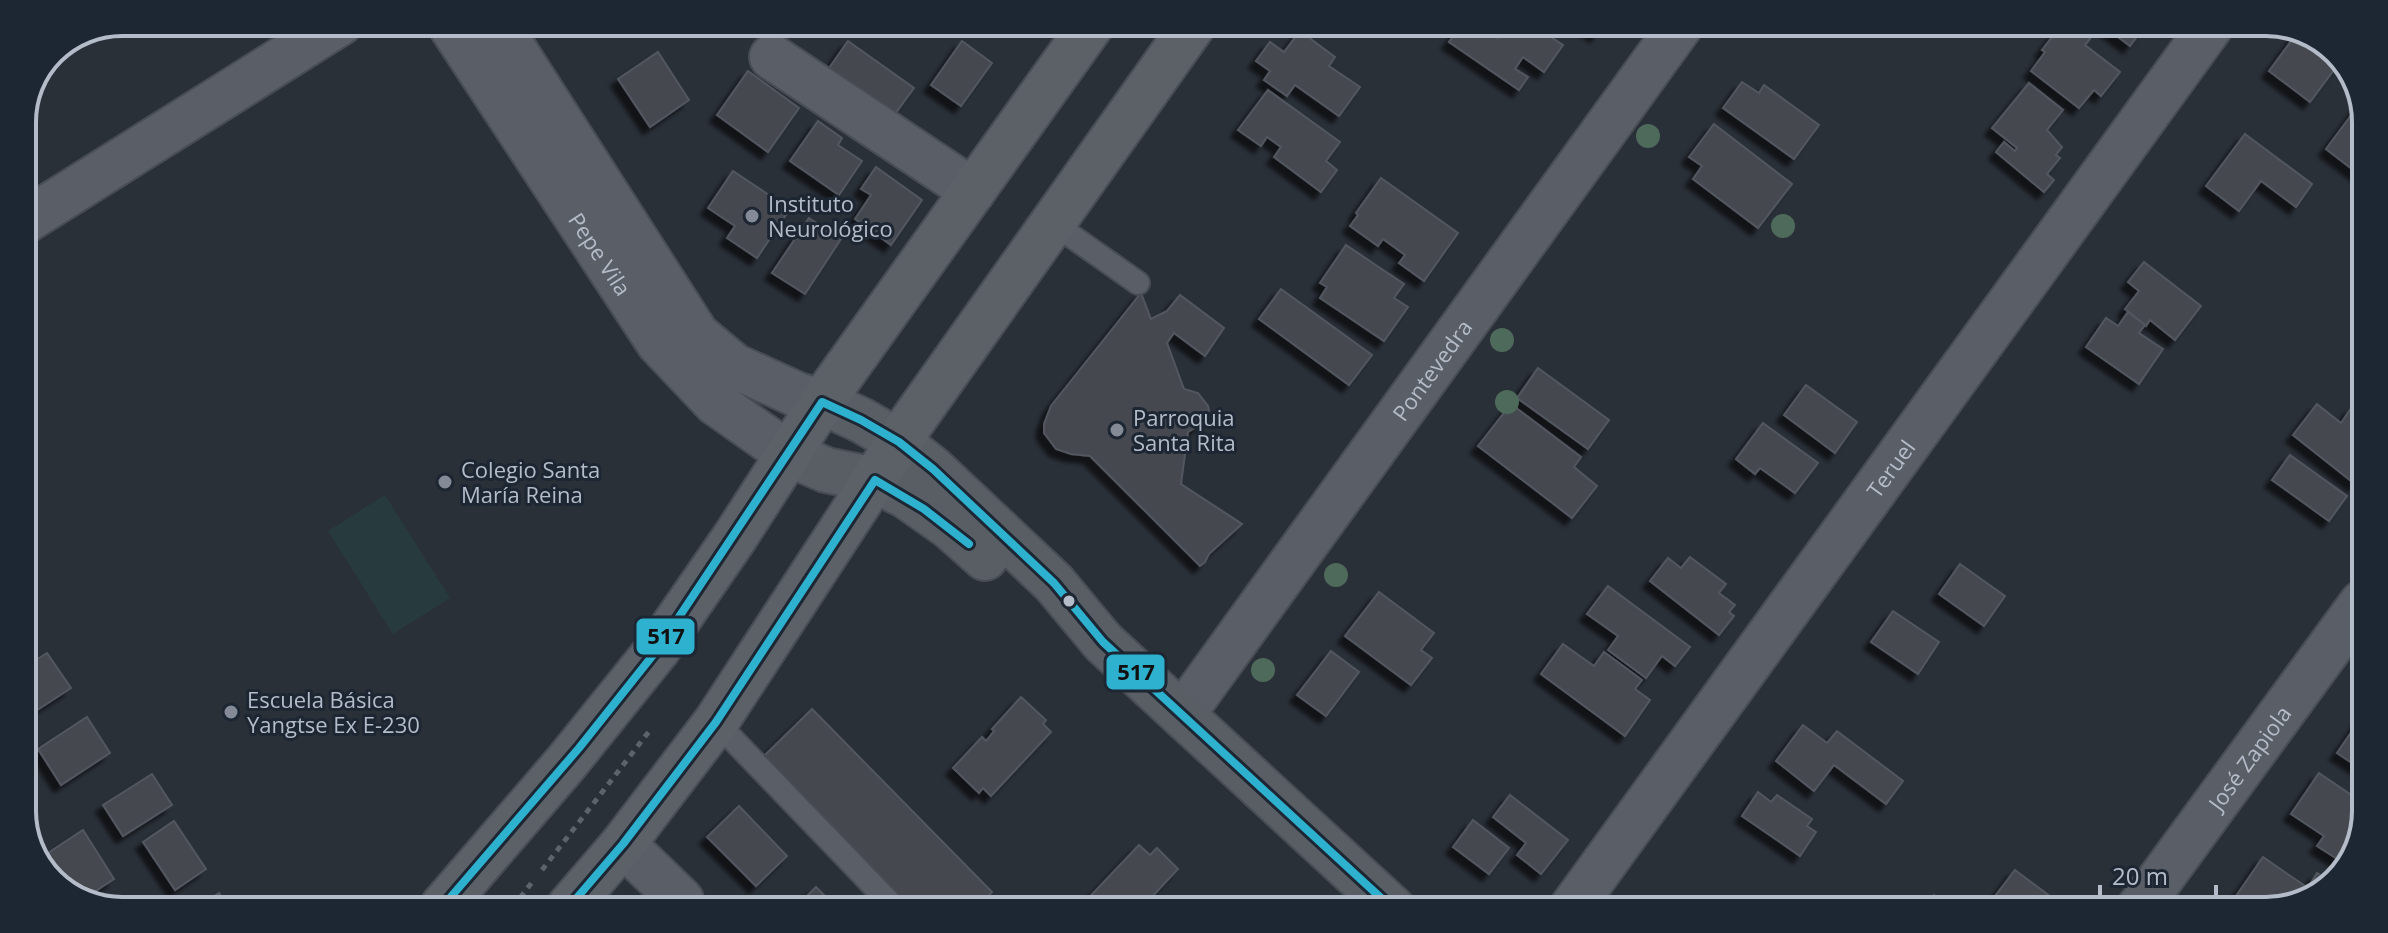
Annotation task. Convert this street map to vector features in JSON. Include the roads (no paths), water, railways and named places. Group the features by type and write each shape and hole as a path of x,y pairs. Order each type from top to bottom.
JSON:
{"main road":[{"path":"451,897 566,763 657,650 822,402 1083,36"},
{"path":"578,897 623,844 716,722 899,442 1185,36"}],"street":[{"path":"36,214 319,36"},
{"name":"Pepe Vila","path":"458,36 659,343 716,403 787,453"},
{"name":"Pepe Vila","path":"505,36 697,335 734,366 798,395 822,402"},
{"name":"Pontevedra","path":"1182,715 1673,36"},
{"name":"Teruel","path":"1580,897 2203,36"},
{"path":"772,57 973,191"},
{"path":"822,402 899,442 933,469 1054,583 1103,642 1380,897"},
{"path":"787,453 826,470 875,480 906,496 950,527 1035,603 1103,642"},
{"name":"José Zapiola","path":"2147,897 2352,617"},
{"path":"623,844 678,897"}],"lane":[{"path":"1053,223 1138,283"},
{"path":"716,722 884,897"}],"place":[{"name":"Instituto Neurológico","path":"752,216"},
{"name":"Parroquia Santa Rita","path":"1117,430"},
{"name":"Colegio Santa María Reina","path":"445,482"},
{"name":"Escuela Básica Yangtse Ex E-230","path":"231,712"}]}
